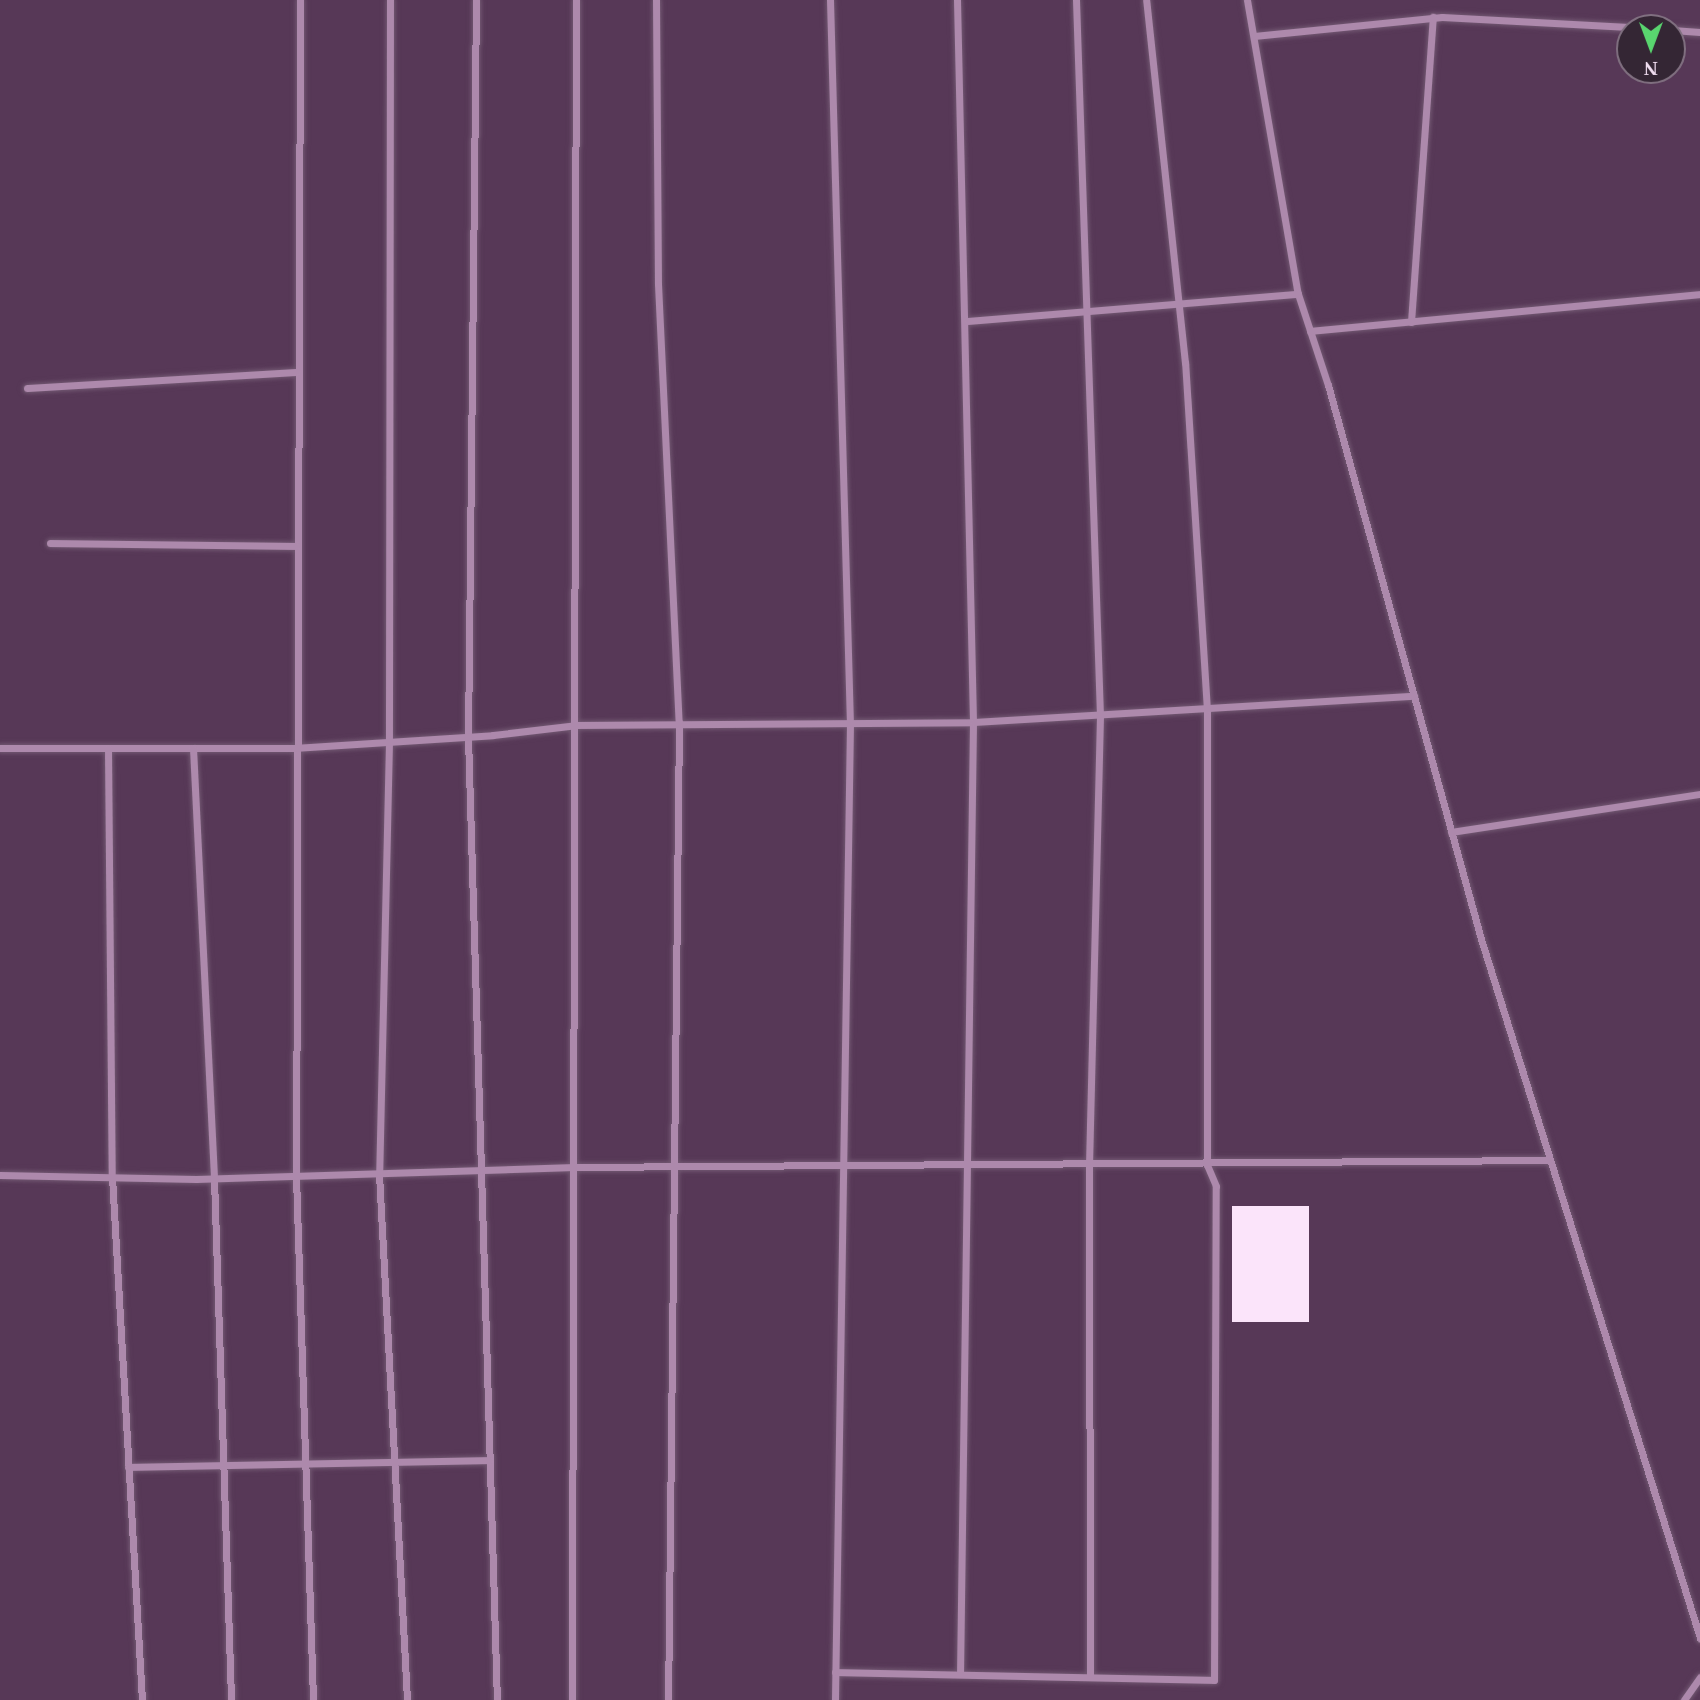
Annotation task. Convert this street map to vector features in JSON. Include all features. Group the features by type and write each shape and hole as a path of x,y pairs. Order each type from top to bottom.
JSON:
{"street":[{"path":"300,0 294,748 296,1176 313,1700"},
{"path":"390,0 389,742 379,1174 407,1700"},
{"path":"476,0 468,737 497,1700"},
{"path":"572,1700 577,724 576,0"},
{"path":"656,0 659,284 679,722 668,1700"},
{"path":"830,0 850,723 840,1166 835,1700"},
{"path":"957,0 968,321 973,722 960,1674"},
{"path":"1076,0 1100,716 1089,1163 1090,1677"},
{"path":"835,1672 1214,1679 1216,1186 1207,1165 1208,710 1179,306 1146,0"},
{"path":"1247,0 1298,294 1451,832 1550,1160 1700,1638"},
{"path":"1254,36 1433,17 1616,27"},
{"path":"1411,321 1433,17"},
{"path":"1310,331 1700,293"},
{"path":"968,321 1179,306 1298,294"},
{"path":"27,388 297,372"},
{"path":"50,543 296,546"},
{"path":"0,748 294,748 468,737 577,724 973,722 1414,696"},
{"path":"108,748 111,1177 142,1700"},
{"path":"193,748 214,1178 231,1700"},
{"path":"1451,832 1700,794"},
{"path":"0,1175 214,1178 575,1167 968,1163 1207,1165 1550,1160"},
{"path":"128,1467 223,1463 490,1460"},
{"path":"1684,1700 1700,1677"}],"building":[{"path":"1232,1206 1309,1206 1309,1322 1232,1322"}]}
